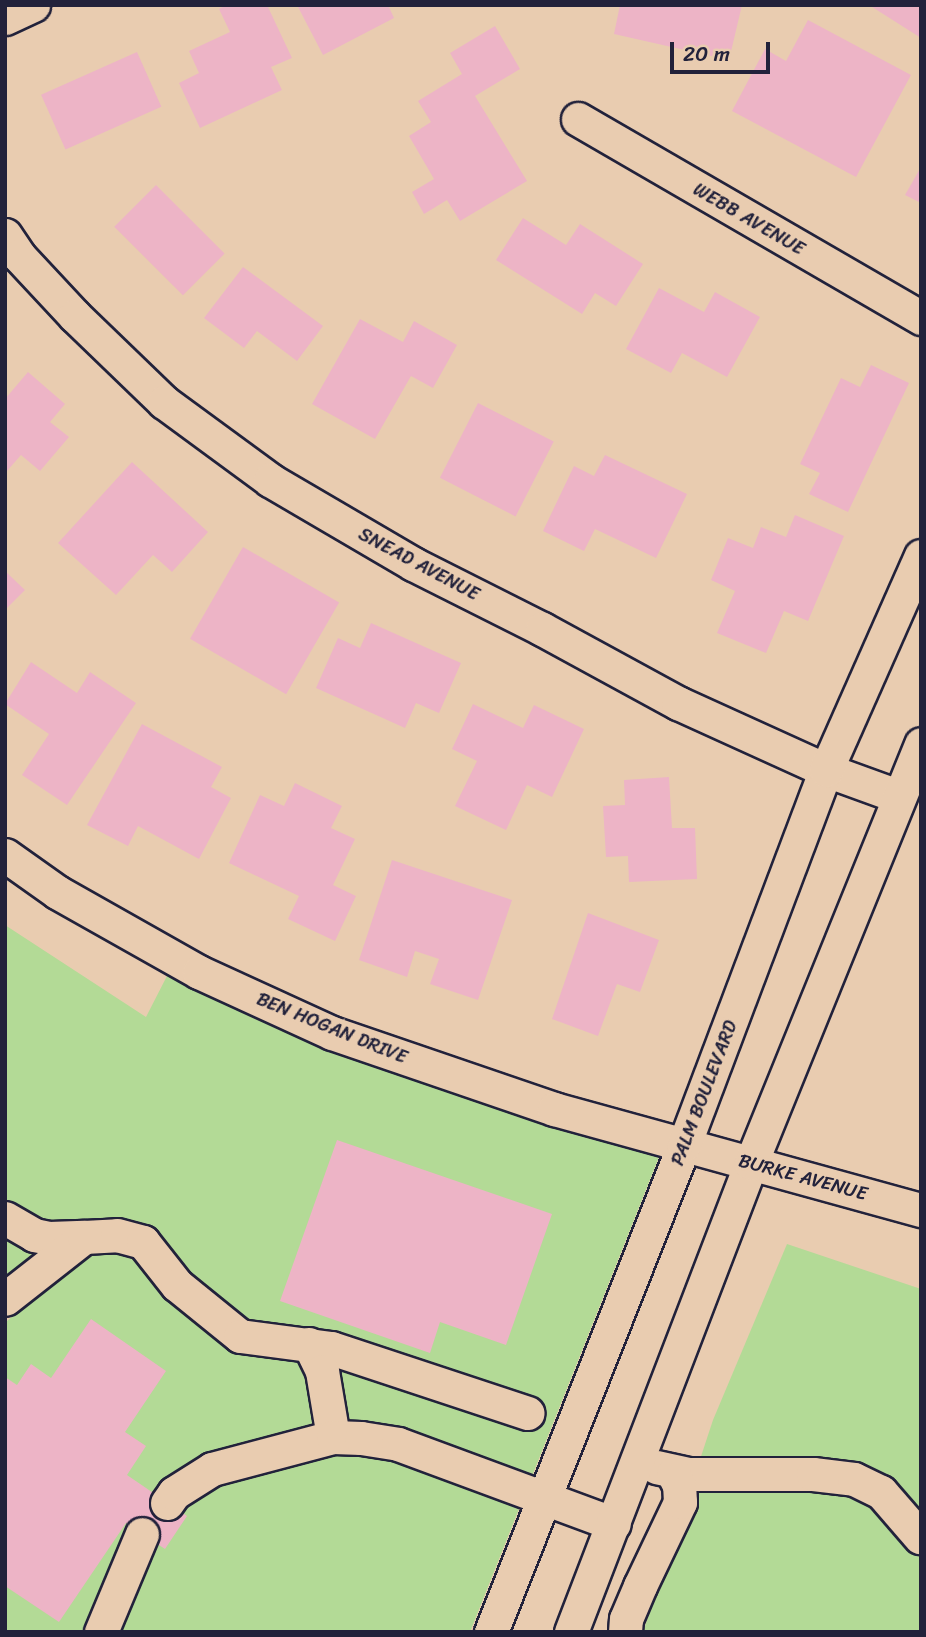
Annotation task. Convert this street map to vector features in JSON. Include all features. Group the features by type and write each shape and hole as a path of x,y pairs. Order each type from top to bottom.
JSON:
{"street":[{"path":"5,18 33,5"},
{"name":"WEBB AVENUE","path":"578,120 921,318"},
{"name":"SNEAD AVENUE","path":"5,235 19,256 75,316 164,402 270,480 412,564 542,629 678,704 826,769 898,796"},
{"name":"PALM BOULEVARD","path":"491,1632 684,1145 826,769 921,556"},
{"path":"571,1632 751,1163 921,744"},
{"name":"BEN HOGAN DRIVE","path":"5,855 57,891 199,972 332,1032 554,1109 684,1145"},
{"name":"BURKE AVENUE","path":"684,1145 921,1210"},
{"path":"5,1218 34,1235 49,1238 117,1235 143,1242 177,1285 240,1336 331,1348 528,1413"},
{"path":"5,1299 84,1237"},
{"path":"310,1344 321,1371 333,1437"},
{"path":"167,1503 174,1493 212,1469 333,1437 361,1438 398,1444 614,1524"},
{"path":"625,1632 626,1619 680,1502 680,1485 665,1470 813,1474 854,1479 881,1492 915,1525"},
{"path":"101,1632 142,1534"}],"green space":[{"path":"5,925 146,1017 168,974 328,1050 550,1126 659,1157 470,1632 5,1632 5,1323 29,1301 5,1289"},
{"path":"787,1244 921,1289 921,1632 643,1632 713,1420"}],"building":[{"path":"226,5 267,5 292,58 271,67 282,90 200,128 179,83 199,73 189,51 230,32 219,9"},
{"path":"297,5 388,5 394,18 323,55"},
{"path":"620,5 742,5 729,60 614,34"},
{"path":"869,5 921,5 921,38"},
{"path":"808,20 911,75 856,177 732,111 765,49 786,61"},
{"path":"495,26 520,69 475,96 527,181 460,221 447,200 424,214 412,192 434,179 409,136 431,122 418,101 462,74 450,53"},
{"path":"137,52 161,107 65,150 41,95"},
{"path":"921,167 921,203 905,195"},
{"path":"156,185 225,254 183,295 114,227"},
{"path":"523,218 566,245 580,224 643,264 616,306 595,293 582,314 496,260"},
{"path":"243,267 323,326 297,361 257,331 244,348 204,318"},
{"path":"659,288 704,312 715,292 760,317 727,377 682,353 671,373 626,349"},
{"path":"360,319 403,342 414,321 457,345 433,388 411,376 375,439 312,404"},
{"path":"871,365 909,383 848,512 809,494 820,473 800,464 841,378 860,387"},
{"path":"28,372 65,404 50,422 69,437 40,471 21,455 7,471 5,399"},
{"path":"478,403 554,442 516,516 440,478"},
{"path":"605,455 687,494 656,558 595,529 584,551 543,531 574,466 594,476"},
{"path":"132,462 208,532 172,572 153,555 116,595 58,543"},
{"path":"795,515 844,536 808,621 784,611 766,653 717,633 735,591 711,580 728,538 753,548 761,527 786,537"},
{"path":"243,547 339,602 286,694 190,639"},
{"path":"5,571 25,590 5,610"},
{"path":"371,623 461,663 439,713 416,703 405,728 316,688 338,638 360,648"},
{"path":"31,662 77,693 90,672 136,703 67,805 22,775 49,734 5,704"},
{"path":"473,704 523,728 534,705 584,729 552,797 527,785 506,830 455,806 477,761 452,749"},
{"path":"142,724 222,767 211,787 231,798 199,859 138,826 128,846 87,825"},
{"path":"669,777 672,828 695,828 697,879 629,882 628,856 606,857 603,806 625,805 624,780"},
{"path":"295,783 342,806 331,828 355,839 333,885 356,896 335,941 288,919 299,896 229,863 260,795 284,806"},
{"path":"392,860 512,900 478,1000 430,984 439,959 415,951 407,977 359,960"},
{"path":"588,913 659,940 640,992 617,984 598,1036 552,1019"},
{"path":"337,1140 552,1214 506,1345 440,1322 430,1353 280,1301"},
{"path":"91,1319 166,1371 125,1432 146,1446 127,1475 187,1516 165,1549 126,1523 59,1622 5,1586 5,1377 17,1385 31,1364 51,1378"}]}
